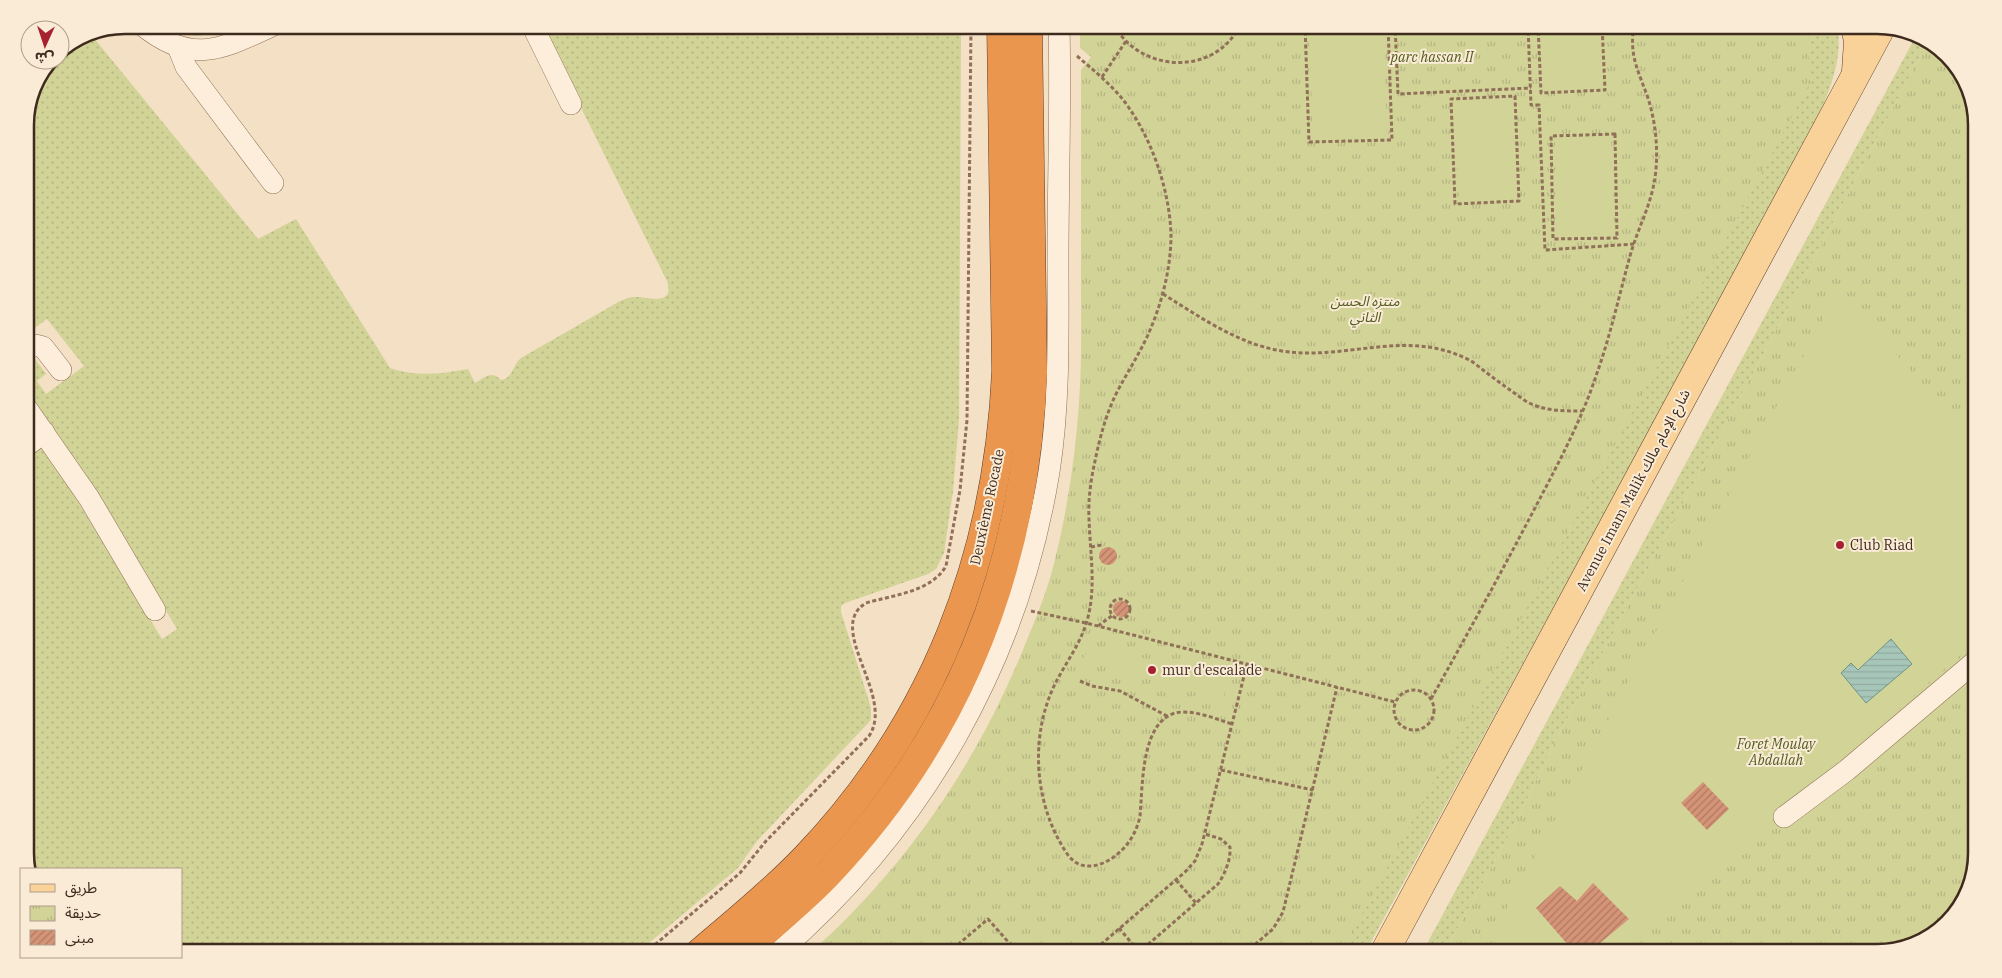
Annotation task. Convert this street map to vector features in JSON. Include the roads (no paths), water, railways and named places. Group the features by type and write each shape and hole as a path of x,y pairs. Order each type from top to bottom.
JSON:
{"highway":[{"name":"Deuxième Rocade","path":"709,944 779,884 832,828 856,799 884,760 919,702 952,633 968,588 987,523 1004,410 1006,372 1001,34"},
{"name":"Deuxième Rocade","path":"750,944 798,903 826,875 853,846 902,783 944,715 962,679 985,624 1004,568 1022,490 1031,411 1033,372 1028,34"}],"main road":[{"path":"1855,76 1858,42 1857,34"},
{"name":"Avenue Imam Malik شارع الإمام مالك","path":"1389,944 1878,34"},
{"name":"Avenue Imam Malik شارع الإمام مالك","path":"1408,944 1897,36"}],"street":[{"path":"153,34 178,47 202,50 215,50 255,34"},
{"path":"536,34 571,104"},
{"path":"788,944 837,898 882,847 924,792 959,733 990,672 1016,607 1035,540 1046,488 1056,400 1059,34"},
{"path":"178,47 186,67 274,183"},
{"path":"34,346 43,347 61,370"},
{"path":"34,418 89,498 155,610"},
{"path":"34,440 44,432"},
{"path":"1784,817 1862,757 1968,668"}],"place":[{"name":"Club Riad","path":"1840,545"},
{"name":"mur d'escalade","path":"1152,670"}],"park label":[{"name":"parc hassan II","path":"1432,57"},
{"name":"منتزه الحسن الثاني","path":"1365,310"},
{"name":"Foret Moulay Abdallah","path":"1776,752"}]}
